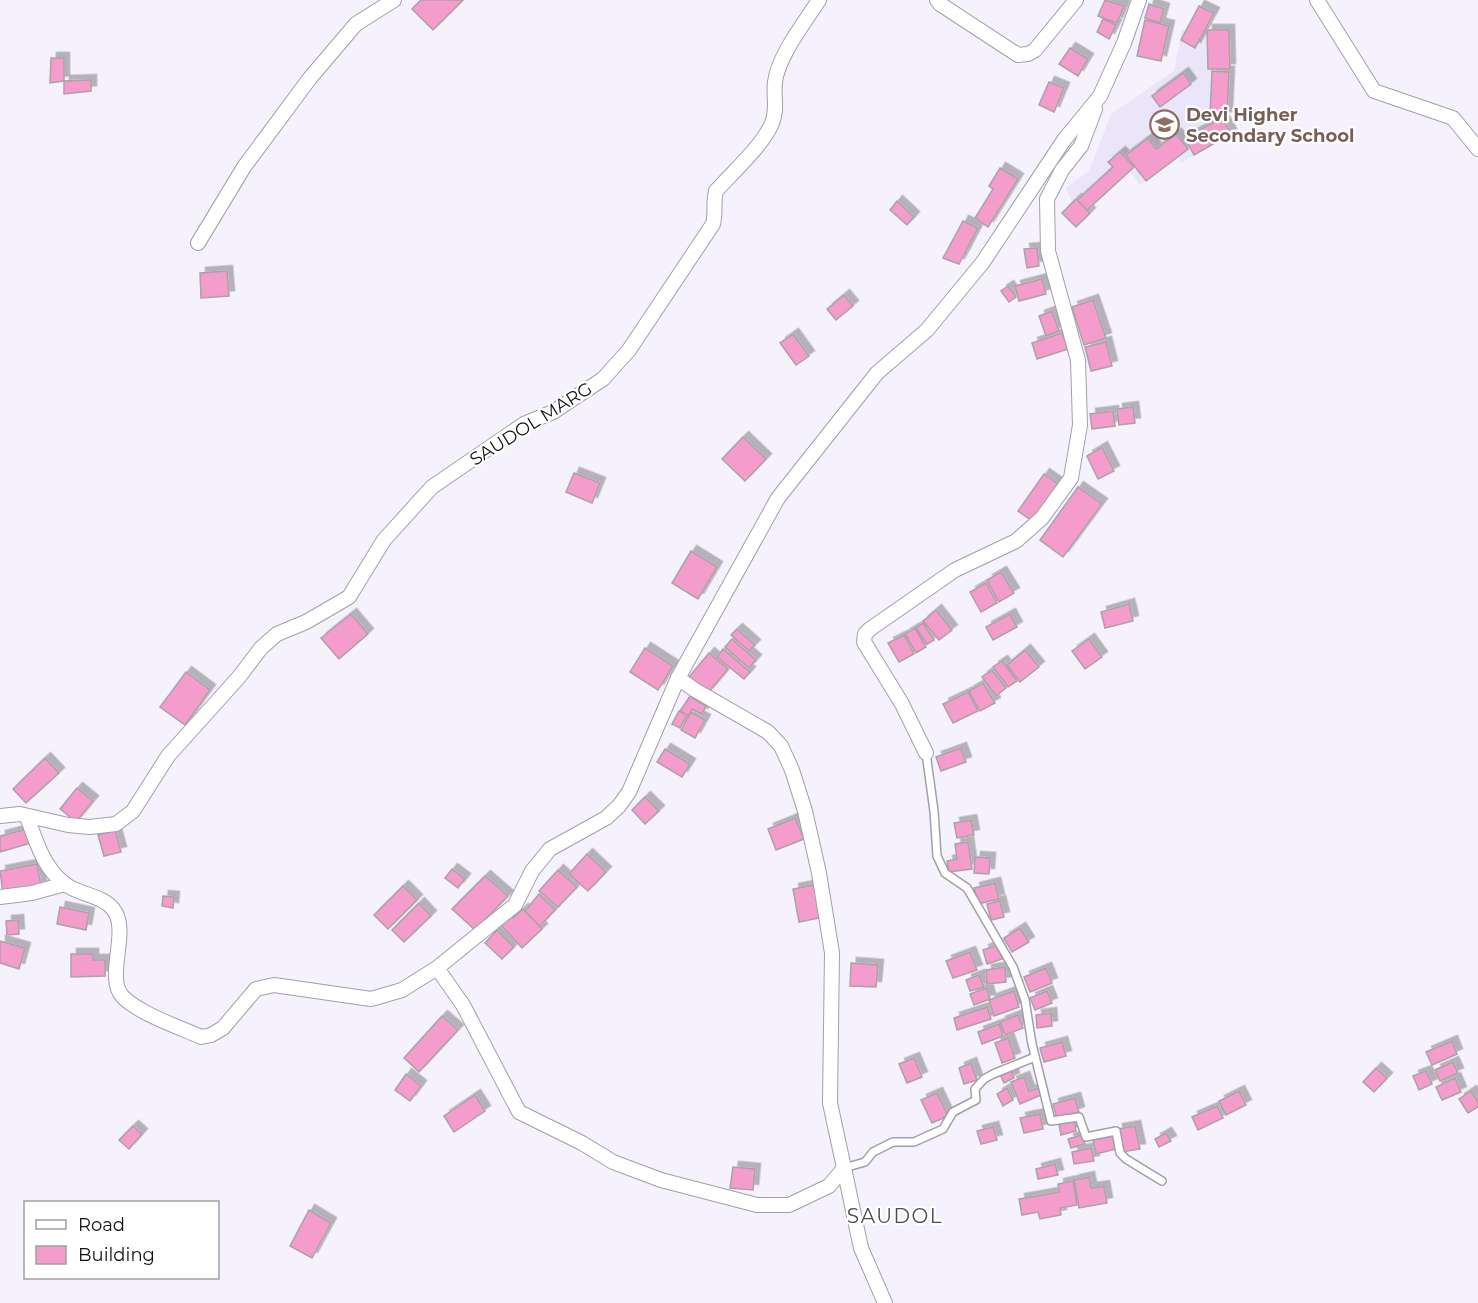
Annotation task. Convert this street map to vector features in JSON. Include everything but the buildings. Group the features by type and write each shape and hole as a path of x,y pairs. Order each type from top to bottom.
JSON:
{"street":[{"path":"198,243 244,167 310,78 356,24 394,0"},
{"name":"SAUDOL MARG","path":"0,816 20,814 68,825 116,824 133,811 168,756 239,677 261,648 277,634 306,622 349,597 384,540 432,487 524,424 553,412 603,379 629,350 713,224 716,211 714,200 716,191 766,134 773,122 776,108 775,81 783,59 819,0"},
{"path":"937,0 1017,55 1028,54 1035,50 1076,0"},
{"path":"926,753 902,704 864,642 865,634 955,570 1016,541 1042,518 1071,478 1080,425 1078,360 1048,251 1047,199 1062,170 1080,146 1124,43 1139,0"},
{"path":"1317,0 1374,91 1453,118 1478,149"},
{"path":"27,817 42,857 65,884 108,903 115,910 119,919 118,991 123,998 136,1007 201,1036 212,1035 224,1028 256,989 274,986 371,999 402,990 437,968 515,905 532,871 550,849 606,818 620,806 678,678 778,498 877,373 927,330 983,262 1064,140 1100,96"},
{"path":"678,678 768,732 781,746 792,770 805,811 819,873 832,953 830,1103 861,1248 885,1303"},
{"path":"0,897 65,884"},
{"path":"437,968 463,1005 519,1112 582,1143 613,1162 661,1180 758,1205 789,1204 829,1186 844,1168"}],"lane":[{"path":"926,753 937,856 945,873 967,888 1013,967 1025,1000 1035,1057 1051,1120 1079,1117 1086,1137 1116,1131 1120,1153 1162,1181"},
{"path":"844,1168 866,1162 873,1152 893,1142 914,1142 943,1130 953,1112 976,1100 975,1089 984,1079 1035,1057"}],"shaded area":[{"name":"Devi Higher Secondary School","path":"1182,30 1221,31 1222,82 1218,114 1229,136 1181,163 1178,157 1140,185 1129,172 1082,214 1072,202 1066,188 1089,171 1111,114 1174,71"}],"place":[{"name":"Devi Higher Secondary School","path":"1165,125"}],"district":[{"name":"SAUDOL","path":"895,1216"}]}
